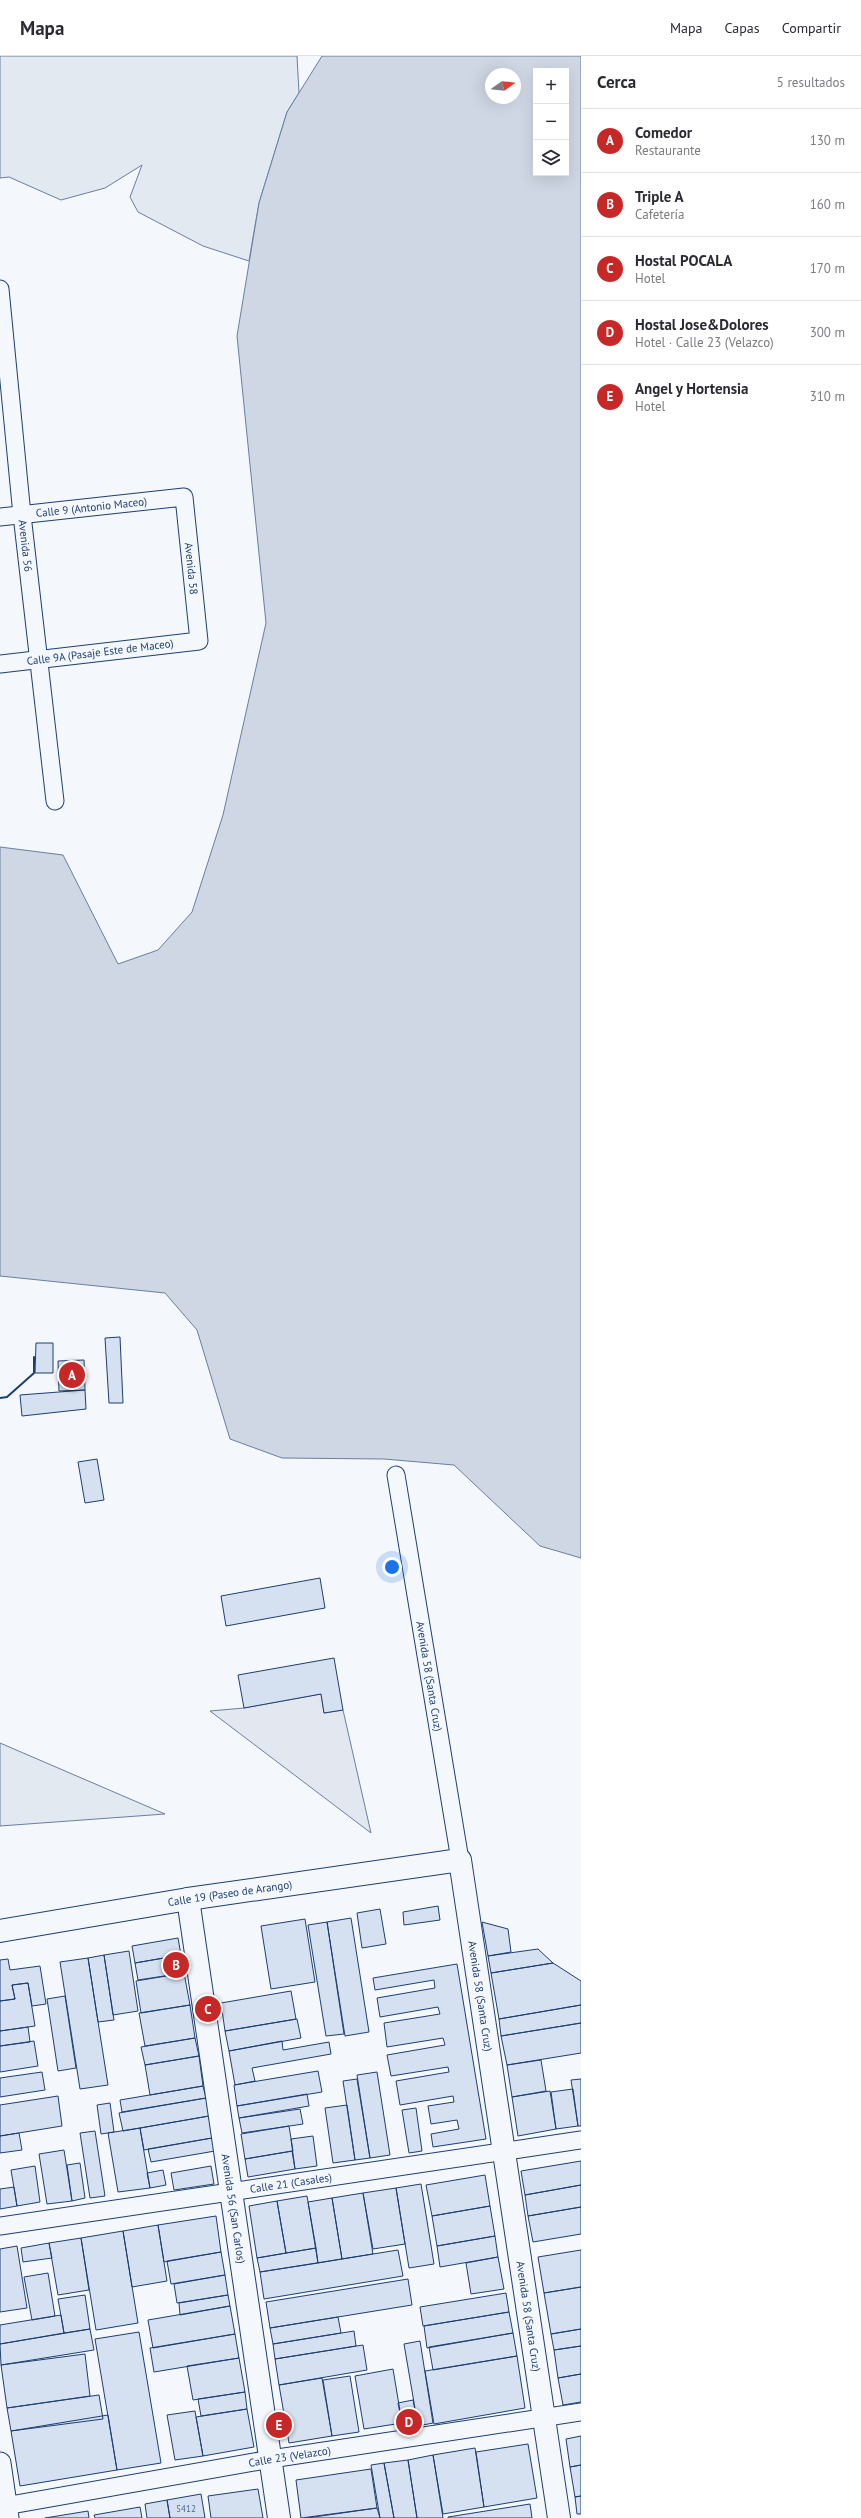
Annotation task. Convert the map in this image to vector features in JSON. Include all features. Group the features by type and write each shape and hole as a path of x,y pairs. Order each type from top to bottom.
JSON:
{"main road":[{"name":"Calle 19 (Paseo de Arango)","path":"0,1931 188,1900 460,1860"},
{"name":"Avenida 58 (Santa Cruz)","path":"460,1860 506,2151 559,2518"},
{"name":"Avenida 56 (San Carlos)","path":"188,1900 279,2518"}],"street":[{"name":"Avenida 56","path":"0,290 22,515 55,801"},
{"name":"Calle 9 (Antonio Maceo)","path":"0,517 184,496"},
{"name":"Avenida 58","path":"184,496 199,641"},
{"name":"Calle 9A (Pasaje Este de Maceo)","path":"0,664 199,641"},
{"name":"Avenida 58 (Santa Cruz)","path":"396,1475 460,1860"},
{"name":"Calle 21 (Casales)","path":"0,2226 581,2140"},
{"name":"Calle 23 (Velazco)","path":"5,2510 271,2459 581,2412"},
{"path":"0,2463 5,2510"}],"shaded area":[{"path":"0,56 297,56 299,93 287,112 259,203 249,261 203,246 138,212 130,197 142,165 105,188 61,200 9,177 0,178"},
{"path":"322,56 581,56 581,1558 540,1546 454,1465 384,1459 282,1458 230,1439 197,1330 165,1293 0,1276 0,847 63,855 118,964 158,950 192,912 223,815 266,623 237,336 259,203 287,112"},
{"path":"321,1694 324,1713 343,1710 371,1833 210,1711 244,1708"},
{"path":"0,1743 165,1814 0,1826"}],"building":[{"path":"120,1337 123,1403 109,1403 105,1338"},
{"path":"36,1343 53,1343 53,1373 35,1373"},
{"path":"84,1360 85,1390 59,1391 58,1361"},
{"path":"85,1390 86,1409 22,1416 20,1395"},
{"path":"97,1459 104,1500 85,1503 78,1462"},
{"path":"320,1578 325,1608 226,1626 221,1596"},
{"path":"334,1658 343,1710 324,1713 321,1694 244,1708 238,1675"},
{"path":"438,1906 440,1920 404,1925 403,1912"},
{"path":"380,1909 386,1944 362,1948 357,1913"},
{"path":"351,1918 369,2032 345,2036 327,1922"},
{"path":"305,1919 315,1982 271,1989 261,1926"},
{"path":"327,1922 344,2034 326,2036 308,1925"},
{"path":"482,1922 508,1929 511,1952 488,1956"},
{"path":"178,1938 181,1955 135,1963 132,1946"},
{"path":"538,1949 553,1963 491,1973 488,1956"},
{"path":"129,1951 138,2011 113,2015 104,1955"},
{"path":"104,1955 114,2020 98,2022 88,1958"},
{"path":"181,1955 184,1973 138,1980 135,1963"},
{"path":"88,1958 108,2085 80,2089 60,1962"},
{"path":"8,1959 10,1970 40,1966 46,2004 32,2006 28,1983 12,1985 15,1999 0,2001 0,1960"},
{"path":"553,1963 581,1981 581,2005 499,2019 491,1973"},
{"path":"457,1964 486,2139 433,2147 431,2134 459,2129 457,2120 431,2124 428,2106 454,2102 453,2096 400,2105 396,2081 449,2072 448,2067 391,2076 387,2055 445,2045 443,2038 387,2047 384,2023 440,2014 438,2007 380,2017 377,1998 435,1988 434,1980 375,1990 373,1978"},
{"path":"184,1973 190,2005 141,2013 136,1981"},
{"path":"28,1983 35,2026 0,2031 0,2001 15,1999 12,1985"},
{"path":"291,1991 296,2019 225,2031 221,2003"},
{"path":"65,1996 76,2068 58,2071 47,1999"},
{"path":"190,2005 195,2038 145,2046 139,2013"},
{"path":"581,2005 581,2023 501,2036 499,2019"},
{"path":"297,2019 301,2038 229,2051 225,2031"},
{"path":"581,2023 581,2053 507,2065 501,2036"},
{"path":"28,2027 30,2042 0,2046 0,2031"},
{"path":"195,2038 199,2056 145,2065 141,2047"},
{"path":"34,2041 38,2066 0,2072 0,2046"},
{"path":"282,2041 283,2050 329,2042 331,2054 252,2068 255,2081 235,2085 229,2051"},
{"path":"199,2056 203,2086 150,2095 145,2065"},
{"path":"541,2060 546,2091 512,2097 507,2065"},
{"path":"318,2071 322,2092 237,2106 234,2085"},
{"path":"42,2072 45,2090 0,2097 0,2078"},
{"path":"377,2072 390,2155 370,2158 357,2075"},
{"path":"357,2079 370,2158 355,2160 343,2081"},
{"path":"581,2079 581,2126 578,2126 571,2080"},
{"path":"203,2086 206,2098 122,2112 120,2100"},
{"path":"573,2089 578,2126 556,2129 551,2092"},
{"path":"550,2091 556,2129 518,2136 512,2097"},
{"path":"307,2094 309,2106 239,2118 237,2106"},
{"path":"58,2096 62,2126 0,2136 0,2105"},
{"path":"206,2098 209,2116 123,2131 119,2113"},
{"path":"110,2103 114,2132 101,2134 97,2105"},
{"path":"347,2105 355,2160 333,2163 325,2108"},
{"path":"416,2108 422,2151 409,2153 402,2110"},
{"path":"300,2109 303,2124 242,2133 239,2118"},
{"path":"209,2116 212,2138 144,2150 140,2128"},
{"path":"289,2126 293,2151 245,2159 241,2134"},
{"path":"140,2128 150,2188 118,2192 108,2133"},
{"path":"95,2131 105,2196 90,2198 80,2133"},
{"path":"19,2133 22,2150 0,2153 0,2136"},
{"path":"313,2136 317,2166 295,2169 291,2139"},
{"path":"212,2138 215,2151 151,2162 148,2149"},
{"path":"64,2150 72,2201 47,2204 39,2154"},
{"path":"292,2151 295,2169 248,2177 245,2159"},
{"path":"581,2161 581,2185 525,2195 521,2171"},
{"path":"80,2163 85,2198 72,2201 67,2165"},
{"path":"35,2166 40,2202 17,2206 11,2170"},
{"path":"211,2166 214,2184 174,2190 171,2173"},
{"path":"163,2170 166,2185 150,2188 147,2173"},
{"path":"485,2175 490,2206 432,2216 426,2185"},
{"path":"421,2184 434,2264 409,2268 396,2188"},
{"path":"581,2185 581,2207 528,2216 525,2195"},
{"path":"14,2187 17,2206 0,2209 0,2189"},
{"path":"396,2188 405,2244 373,2249 363,2193"},
{"path":"363,2193 373,2254 342,2259 332,2198"},
{"path":"307,2196 316,2248 286,2253 277,2201"},
{"path":"332,2198 342,2259 318,2263 308,2202"},
{"path":"277,2201 286,2253 257,2258 249,2206"},
{"path":"490,2206 495,2236 437,2246 432,2216"},
{"path":"581,2207 581,2234 533,2242 528,2216"},
{"path":"216,2216 221,2252 164,2262 158,2225"},
{"path":"158,2225 167,2281 132,2287 123,2231"},
{"path":"123,2231 138,2323 96,2330 81,2238"},
{"path":"495,2236 498,2257 440,2267 437,2246"},
{"path":"81,2238 89,2290 58,2295 49,2243"},
{"path":"49,2243 52,2258 23,2262 21,2248"},
{"path":"17,2246 27,2308 0,2312 0,2249"},
{"path":"316,2248 318,2263 260,2272 257,2258"},
{"path":"398,2250 403,2276 264,2299 260,2272"},
{"path":"581,2250 581,2287 544,2293 538,2257"},
{"path":"221,2252 225,2275 171,2284 167,2261"},
{"path":"498,2257 504,2289 471,2294 466,2263"},
{"path":"48,2273 55,2316 32,2320 24,2277"},
{"path":"225,2275 228,2295 177,2303 174,2284"},
{"path":"408,2279 412,2305 270,2328 266,2302"},
{"path":"581,2287 581,2329 551,2334 544,2293"},
{"path":"506,2293 509,2312 423,2326 420,2307"},
{"path":"85,2295 90,2329 64,2333 58,2299"},
{"path":"228,2295 230,2306 180,2315 179,2303"},
{"path":"230,2306 235,2334 153,2348 148,2320"},
{"path":"509,2312 513,2333 427,2348 424,2326"},
{"path":"61,2315 64,2333 0,2344 0,2325"},
{"path":"338,2317 341,2333 273,2344 270,2328"},
{"path":"90,2329 94,2350 1,2365 0,2344"},
{"path":"581,2329 581,2346 554,2350 551,2334"},
{"path":"354,2331 356,2346 275,2359 273,2344"},
{"path":"139,2332 161,2463 117,2470 95,2339"},
{"path":"513,2333 517,2356 433,2370 429,2347"},
{"path":"235,2334 239,2358 154,2372 150,2348"},
{"path":"420,2341 433,2423 418,2426 404,2344"},
{"path":"363,2345 367,2370 279,2385 275,2359"},
{"path":"581,2346 581,2374 558,2378 554,2350"},
{"path":"85,2354 90,2396 7,2408 1,2365"},
{"path":"517,2356 525,2408 434,2424 425,2371"},
{"path":"239,2358 245,2392 193,2400 187,2366"},
{"path":"393,2369 402,2423 364,2429 355,2376"},
{"path":"581,2374 581,2402 563,2405 558,2378"},
{"path":"350,2376 359,2432 332,2436 323,2380"},
{"path":"322,2378 332,2436 289,2443 279,2385"},
{"path":"245,2392 247,2409 201,2416 198,2399"},
{"path":"99,2395 103,2419 11,2431 7,2408"},
{"path":"413,2400 417,2421 402,2423 398,2403"},
{"path":"247,2409 254,2447 203,2456 196,2417"},
{"path":"195,2411 203,2456 175,2460 167,2415"},
{"path":"108,2415 117,2470 20,2486 11,2431"},
{"path":"581,2436 581,2465 570,2467 566,2439"},
{"path":"528,2444 537,2498 484,2507 476,2452"},
{"path":"475,2448 484,2507 443,2514 433,2455"},
{"path":"433,2455 443,2518 417,2518 408,2460"},
{"path":"408,2460 417,2518 394,2518 384,2463"},
{"path":"384,2463 394,2518 380,2518 371,2465"},
{"path":"581,2465 581,2496 575,2497 570,2467"},
{"path":"371,2469 377,2508 301,2518 296,2480"},
{"path":"258,2489 263,2518 211,2518 208,2496"},
{"path":"201,2494 205,2518 170,2518 167,2500"},
{"path":"581,2496 581,2514 577,2514 575,2497"},
{"path":"167,2500 170,2518 147,2518 145,2504"},
{"path":"530,2504 532,2518 448,2518 448,2517"},
{"path":"140,2507 142,2518 95,2518 94,2515"},
{"path":"377,2508 380,2518 307,2518"},
{"path":"88,2511 89,2518 45,2518"}],"wall":[{"path":"0,1398 7,1397 34,1373 34,1357"}],"place":[{"name":"Comedor","path":"72,1375"},
{"name":"Triple A","path":"176,1965"},
{"name":"Hostal POCALA","path":"208,2009"},
{"name":"Hostal Jose&Dolores","path":"409,2422"},
{"name":"Angel y Hortensia","path":"279,2425"}]}
